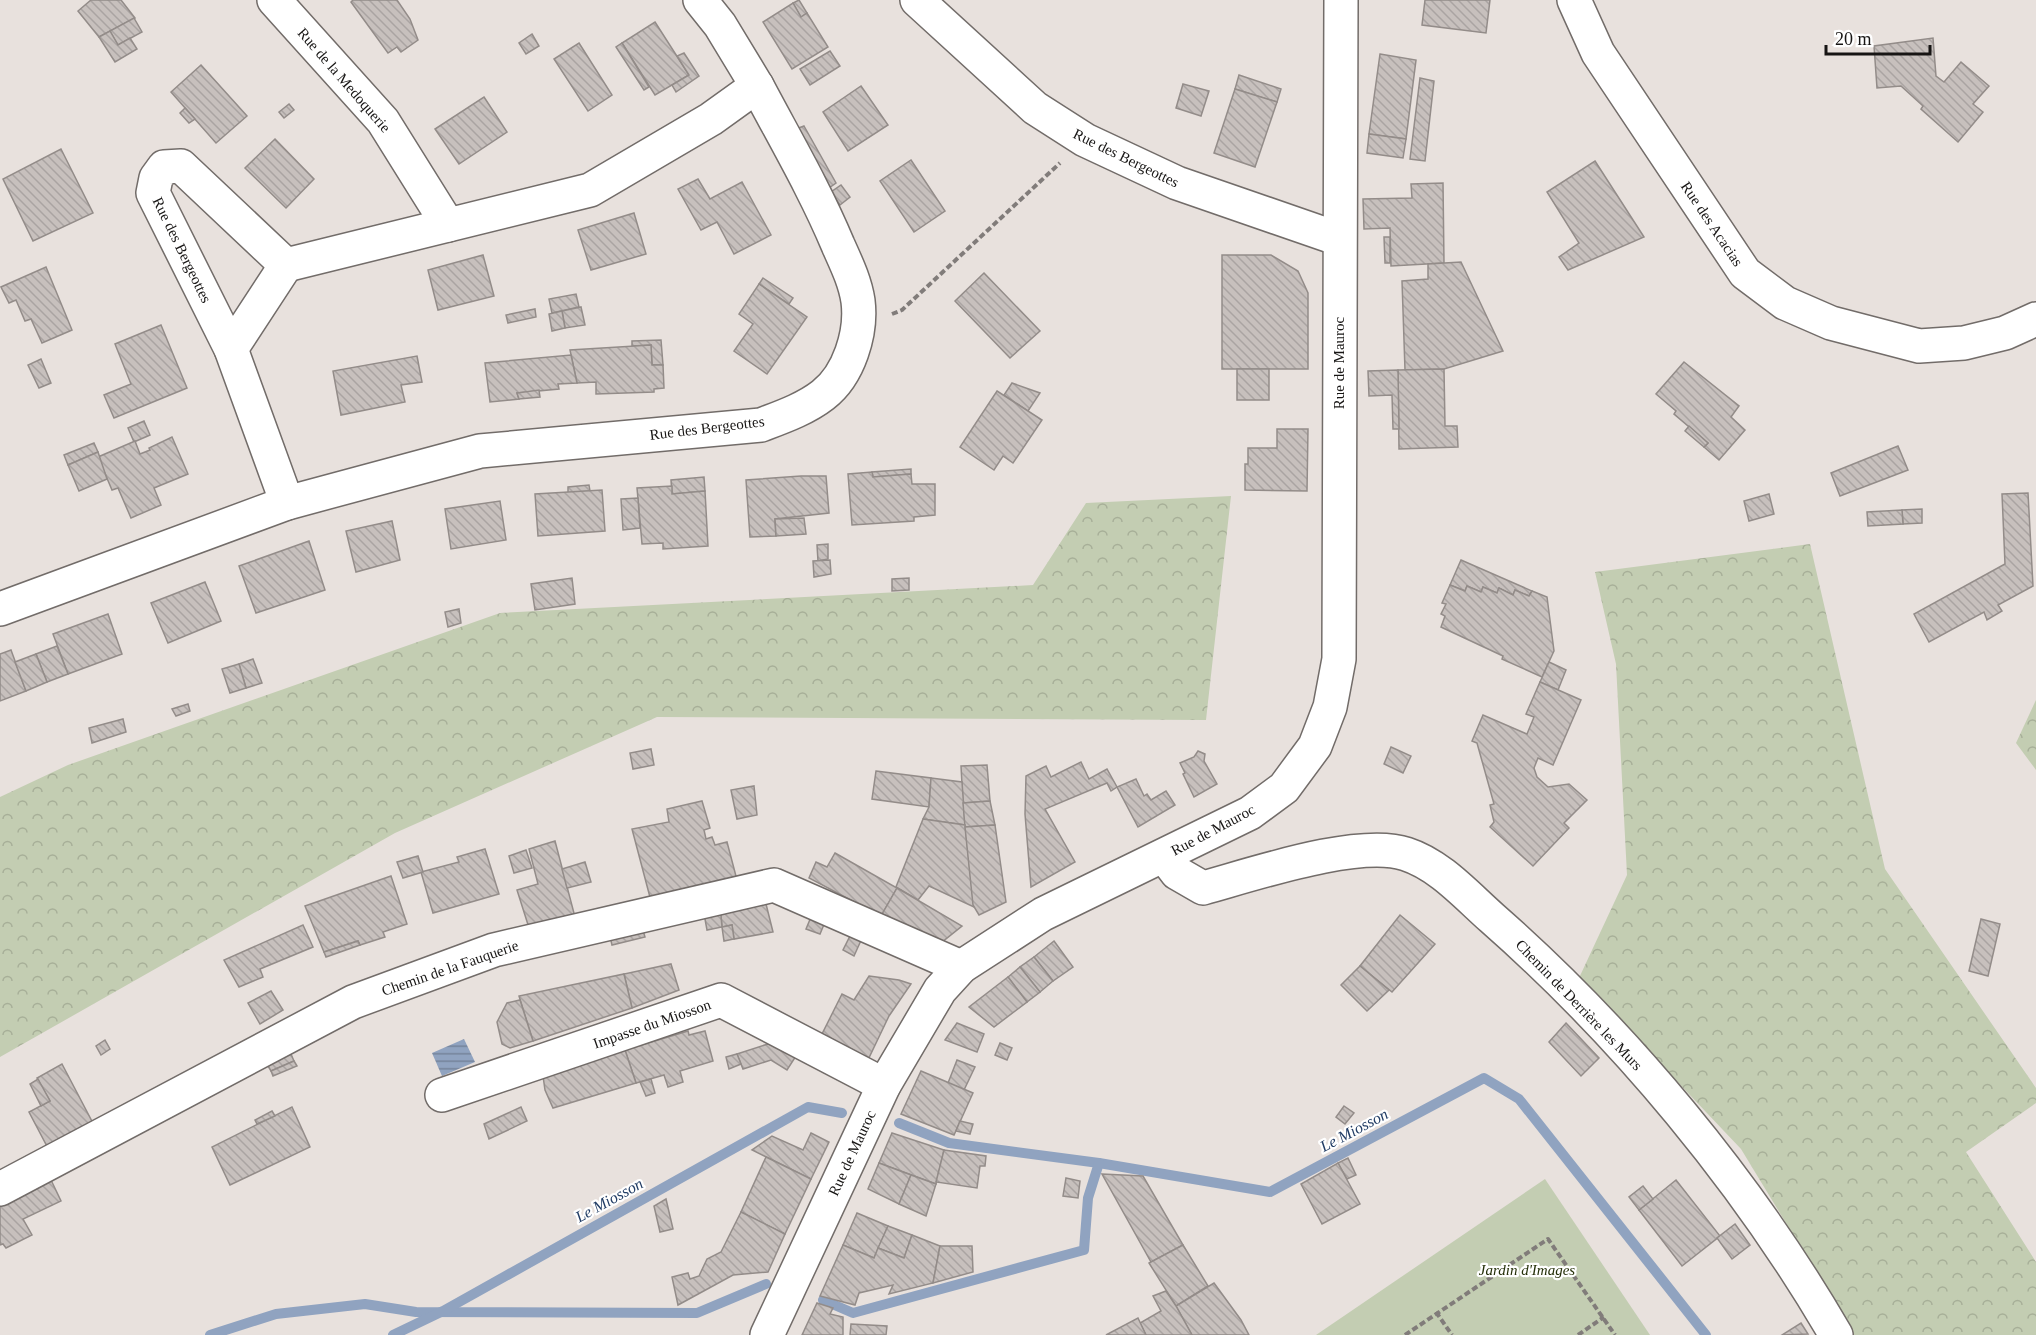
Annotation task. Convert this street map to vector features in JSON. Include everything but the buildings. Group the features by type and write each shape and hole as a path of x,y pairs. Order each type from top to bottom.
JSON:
{"street":[{"name":"Rue de la Medoquerie","path":"274,0 383,121 448,225"},
{"name":"Rue des Bergeottes","path":"0,609 287,503 480,451 761,425 795,412 824,395 848,363 858,328 858,301 852,279 823,209 758,86 720,25 700,0"},
{"name":"Rue des Bergeottes","path":"917,0 1035,108 1085,140 1177,183 1339,238"},
{"name":"Rue des Acacias","path":"1574,0 1598,53 1745,273 1785,303 1831,323 1919,346 1964,343 2005,333 2036,319"},
{"name":"Rue de Mauroc","path":"767,1335 884,1085 940,990 961,967 1043,914 1250,813 1284,788 1315,746 1330,707 1339,659 1339,238 1348,2"},
{"path":"231,349 286,265 590,190 711,119 758,86"},
{"name":"Rue des Bergeottes","path":"286,265 180,166 164,167 156,178 153,193 231,349 287,503"},
{"name":"Chemin de Derrière les Murs","path":"1164,856 1177,873 1203,888 1294,862 1375,849 1405,854 1435,868 1539,959 1626,1050 1721,1163 1814,1297 1836,1335"},
{"name":"Chemin de la Fauquerie","path":"0,1189 353,1002 494,950 517,944 774,885 961,967"},
{"name":"Impasse du Miosson","path":"442,1095 721,1000 884,1085"}],"path":[{"path":"858,328 902,310 1085,140"},
{"path":"1405,1335 1436,1312 1548,1239 1615,1335"},
{"path":"1436,1312 1452,1335"},
{"path":"1578,1335 1604,1317"}],"green space":[{"path":"1231,496 1206,720 657,717 395,833 0,1057 0,797 68,765 500,613 1033,585 1086,503"},
{"path":"1810,544 1885,869 2036,1088 2036,1103 1966,1152 2036,1262 2036,1335 1854,1335 1741,1149 1579,978 1627,875 1616,664 1595,572"},
{"path":"2036,700 2036,770 2016,743"},
{"name":"Jardin d'Images","path":"1545,1179 1650,1335 1316,1335"}],"water":[{"path":"464,1039 475,1062 442,1076 432,1053"}],"waterway":[{"name":"Le Miosson","path":"899,1123 949,1143 1099,1163 1270,1192 1484,1078 1519,1099 1706,1335"},
{"name":"Le Miosson","path":"393,1335 443,1311 808,1107 842,1113"},
{"path":"823,1300 853,1313 1084,1250 1088,1198 1099,1163"},
{"path":"210,1335 276,1314 365,1304 416,1312 697,1313 766,1284"}]}
